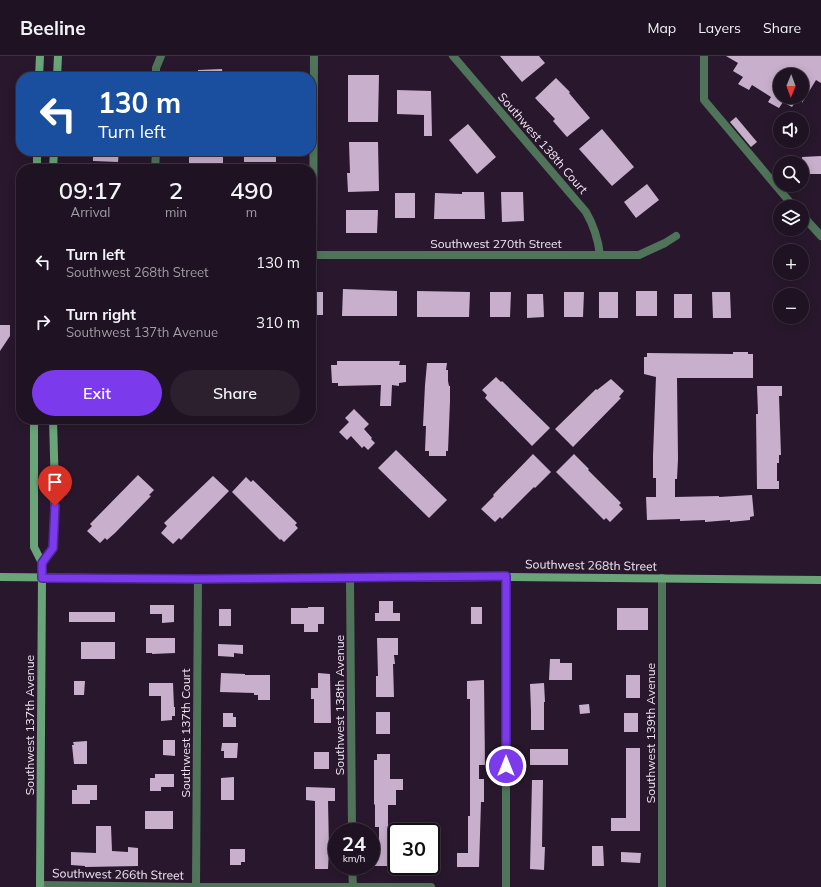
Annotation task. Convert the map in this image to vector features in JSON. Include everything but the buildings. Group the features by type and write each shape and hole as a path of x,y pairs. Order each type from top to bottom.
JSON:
{"main road":[{"path":"39,72 40,56"},
{"path":"57,72 58,56"},
{"name":"Southwest 137th Avenue","path":"34,424 34,547 42,563 40,886"},
{"path":"42,563 53,548 55,492 53,424"},
{"name":"Southwest 268th Street","path":"0,577 198,579 506,576 821,580"}],"street":[{"path":"156,72 161,56"},
{"path":"314,56 314,72"},
{"name":"Southwest 138th Court","path":"453,56 586,212 599,240 600,255"},
{"path":"704,56 704,100 788,200"},
{"path":"809,223 821,236"},
{"name":"Southwest 270th Street","path":"316,255 639,255 676,236"},
{"path":"506,576 506,887"},
{"name":"Southwest 138th Avenue","path":"350,577 352,823"},
{"name":"Southwest 139th Avenue","path":"662,578 662,887"},
{"name":"Southwest 137th Court","path":"196,887 198,579"},
{"path":"352,875 353,887"},
{"name":"Southwest 266th Street","path":"40,886 196,887"},
{"name":"Southwest 266th Street","path":"200,887 430,887"}],"route":[{"path":"55,506 53,548 42,563 42,578 198,579 506,576 506,766"}]}
